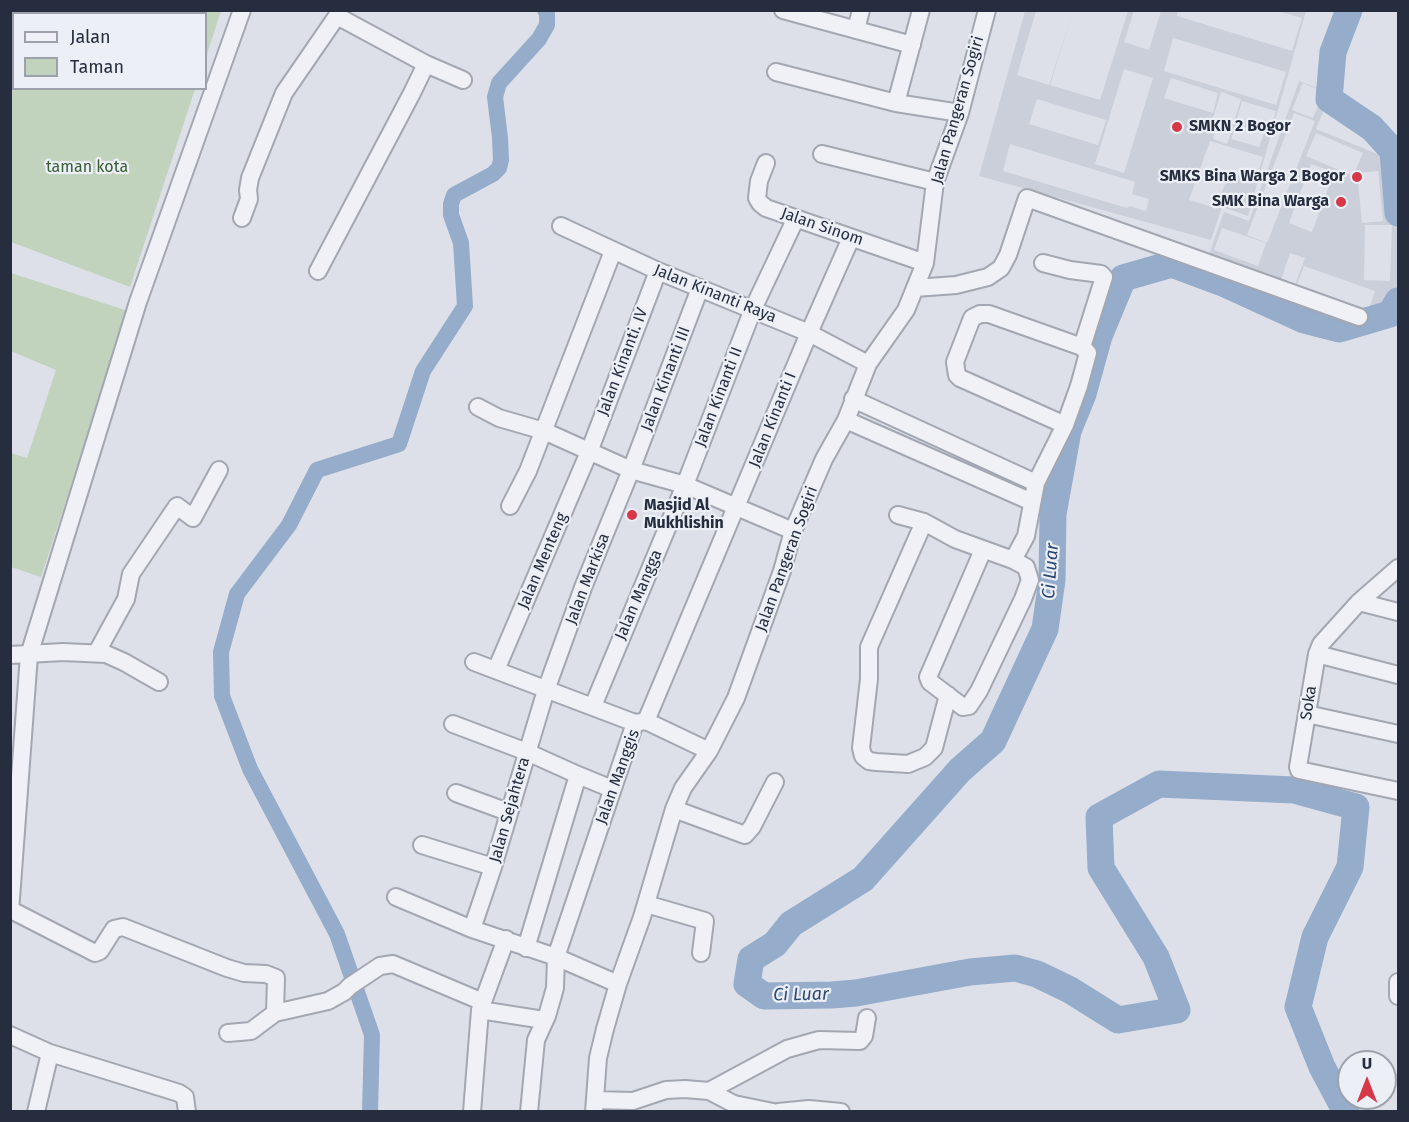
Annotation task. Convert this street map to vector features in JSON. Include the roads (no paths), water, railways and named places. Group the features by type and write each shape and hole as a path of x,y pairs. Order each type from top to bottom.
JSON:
{"street":[{"path":"243,10 138,302 29,655 11,911 95,953 100,951 114,929 123,927 227,968 276,978 275,1013"},
{"path":"856,30 861,10"},
{"path":"896,103 921,10"},
{"name":"Jalan Pangeran Sogiri","path":"594,1106 598,1058 618,984 646,904 674,809 683,788 709,751 741,687 782,572 794,531 824,459 846,420 868,364 906,310 925,262 935,182 960,113 987,10"},
{"path":"794,12 912,45"},
{"path":"242,218 249,199 250,178 284,93 338,14 426,64 463,80"},
{"path":"318,271 426,64"},
{"path":"776,72 896,103 960,113"},
{"path":"822,154 935,182"},
{"name":"Jalan Sinom","path":"766,163 759,181 758,198 766,208 925,262"},
{"path":"915,288 956,285 988,277 1000,268 1010,248 1027,198 1359,317"},
{"name":"Jalan Kinanti II","path":"685,485 753,309 796,218"},
{"name":"Jalan Kinanti Raya","path":"561,226 658,271 809,333 868,364"},
{"name":"Jalan Kinanti I","path":"737,507 851,238"},
{"path":"510,506 528,471 613,251"},
{"path":"1043,263 1102,275 1104,278 1082,347"},
{"name":"Jalan Kinanti. IV","path":"589,452 658,271"},
{"name":"Jalan Kinanti III","path":"632,470 700,288"},
{"path":"1012,560 1026,536 1035,483 1065,425 1088,353 1082,347 989,314 980,314 972,318 955,362 957,375 1065,425"},
{"path":"853,399 1035,483"},
{"path":"478,407 499,418 544,431 632,470 685,485 794,531"},
{"path":"846,420 1032,502"},
{"name":"Jalan Menteng","path":"496,670 589,452"},
{"path":"97,652 126,599 131,574 177,506 193,518 219,470"},
{"name":"Jalan Markisa","path":"546,690 584,585 632,470"},
{"name":"Jalan Mangga","path":"593,706 685,485"},
{"name":"Jalan Manggis","path":"529,1112 536,1040 547,1016 555,988 556,957 612,789 737,507"},
{"path":"898,515 924,522 955,539 1012,560 1026,567 1030,580 1023,599 979,692 969,706 963,707 928,677 983,550"},
{"path":"924,522 868,647 868,679 861,748 863,756 869,761 908,764 925,757 934,748 948,695"},
{"name":"Soka","path":"1398,568 1359,602 1321,644 1317,654 1299,770 1398,792"},
{"path":"1359,602 1398,612"},
{"path":"10,655 97,652 124,662 159,682"},
{"path":"1317,654 1398,675"},
{"path":"474,662 546,690 641,722 709,751"},
{"name":"Jalan Sejahtera","path":"472,929 546,690"},
{"path":"1307,714 1398,734"},
{"path":"453,724 527,752 612,789"},
{"path":"526,948 578,775"},
{"path":"674,809 745,836 775,782"},
{"path":"456,793 508,812"},
{"path":"422,845 493,867"},
{"path":"396,897 472,929 556,957 618,984"},
{"path":"646,904 705,921 701,953"},
{"path":"472,1112 482,1006 506,939"},
{"path":"228,1033 251,1031 275,1013 328,1001 380,966 393,964 482,1006 544,1020"},
{"path":"1398,981 1398,996"},
{"path":"709,1091 787,1049 819,1040 860,1041 864,1036 867,1018"},
{"path":"10,1035 50,1053 179,1093 185,1096 187,1112"},
{"path":"36,1112 50,1053"},
{"path":"594,1106 633,1101 666,1090 685,1089 709,1091 734,1104 773,1112"},
{"path":"778,1112 809,1109 841,1112"}],"waterway":[{"path":"370,1112 372,1035 337,934 250,769 222,696 221,652 237,594 289,525 317,470 399,444 423,371 465,306 461,243 451,215 454,195 493,174 499,168 500,138 495,97 499,83 539,39 547,25 545,10"},
{"name":"Ci Luar","path":"1349,10 1333,52 1329,99 1372,128 1393,151 1398,213"},
{"name":"Ci Luar","path":"1346,1112 1322,1067 1298,1007 1315,937 1350,867 1356,807 1294,790 1159,784 1099,817 1101,868 1156,957 1177,1010 1118,1020 1070,990 1037,974 1015,968 970,972 856,993 832,995 764,996 747,984 751,959 775,944 791,924 863,879 960,770 993,741 1045,629 1052,580 1053,514 1068,431 1083,394 1099,336 1123,278 1172,264 1223,283 1304,320 1339,329 1390,314 1398,301"}],"place":[{"name":"SMKN 2 Bogor","path":"1177,127"},
{"name":"SMKS Bina Warga 2 Bogor","path":"1357,177"},
{"name":"SMK Bina Warga","path":"1341,202"},
{"name":"Masjid Al Mukhlishin","path":"632,515"}],"park label":[{"name":"taman kota","path":"87,168"}]}
